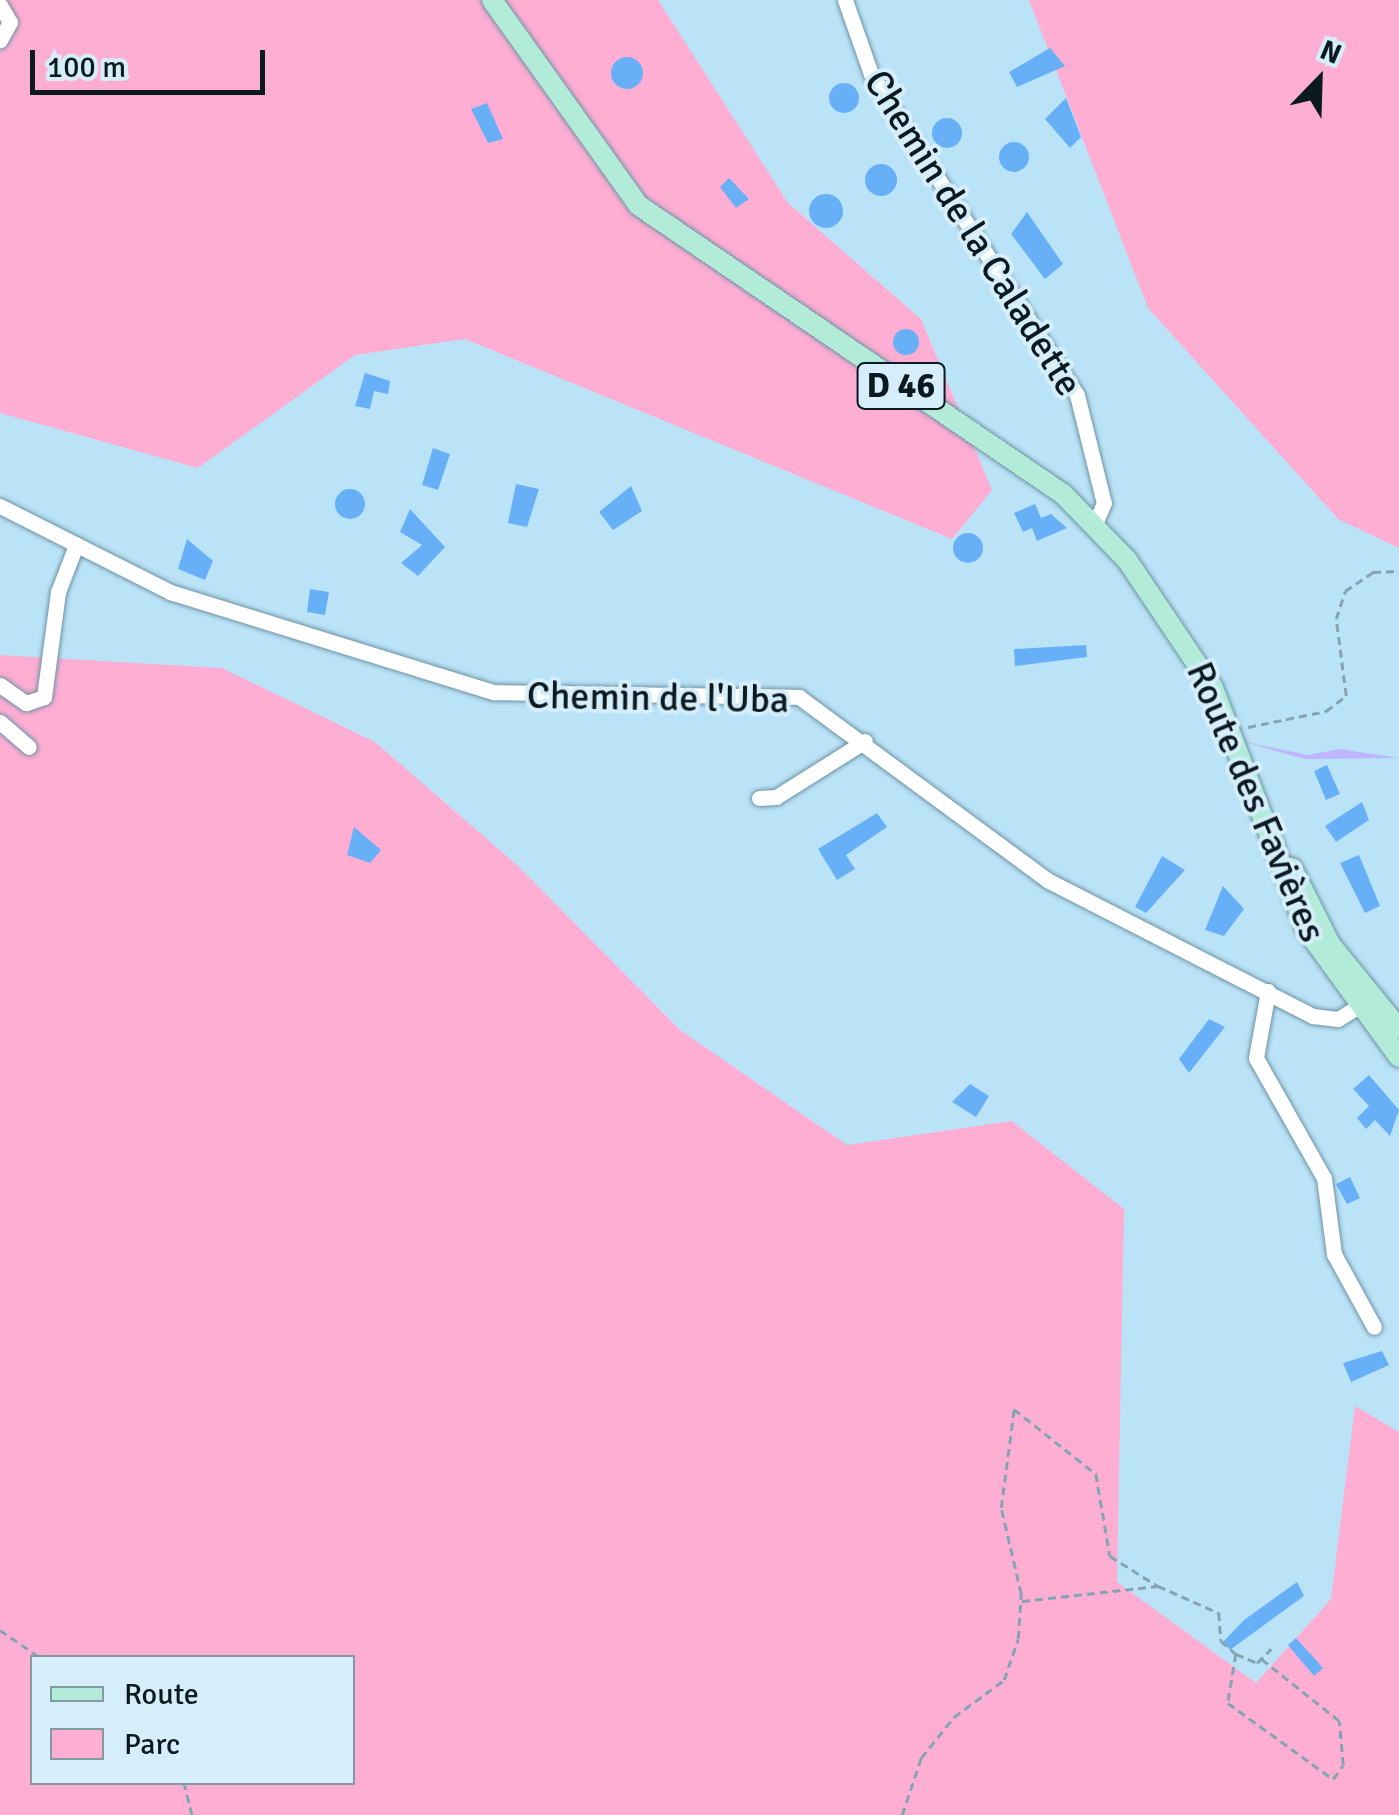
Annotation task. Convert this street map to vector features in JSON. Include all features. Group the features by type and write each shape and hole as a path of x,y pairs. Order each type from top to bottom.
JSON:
{"main road":[{"name":"Route des Favières","path":"492,0 638,205 1095,523 1178,628 1232,732 1263,808 1323,931 1364,1003"},
{"name":"D 46","path":"1364,1003 1399,1029"},
{"name":"D 46","path":"1364,1003 1399,1057"}],"street":[{"name":"Chemin de la Caladette","path":"846,0 871,74 1077,395 1104,503 1095,523"},
{"path":"0,4 10,22 0,40"},
{"name":"Chemin de l'Uba","path":"0,506 170,592 494,692 783,693 865,741 1047,880 1321,1018 1364,1003"},
{"path":"0,685 26,703 44,697 58,592 76,545"},
{"path":"0,722 29,747"},
{"path":"759,798 776,796 865,741"},
{"path":"1268,991 1256,1058 1324,1178 1334,1254 1374,1328"}],"path":[{"path":"1232,732 1326,712 1346,696 1336,619 1344,591 1373,572 1399,571"},
{"path":"902,1815 921,1758 954,1717 1004,1680 1021,1601 1001,1508 1014,1409 1096,1474 1110,1556 1158,1586 1219,1613 1221,1641 1236,1654 1262,1660 1339,1721 1344,1755 1334,1779 1228,1703 1236,1654"},
{"path":"1021,1601 1158,1586"},
{"path":"0,1630 36,1655"},
{"path":"1262,1660 1271,1650"},
{"path":"185,1785 192,1815"}],"green space":[{"path":"0,0 658,0 788,203 921,319 992,490 952,539 465,339 355,355 198,468 0,413"},
{"path":"1029,0 1399,0 1399,548 1338,519 1148,308"},
{"path":"0,655 222,668 375,742 518,866 680,1030 847,1145 1012,1121 1124,1209 1117,1582 1256,1683 1331,1599 1355,1406 1399,1432 1399,1815 0,1815"}],"shaded area":[{"path":"1241,741 1308,755 1340,749 1399,758 1304,759"}],"building":[{"path":"1050,48 1065,66 1017,87 1009,72"},
{"path":"627,57 639,61 643,73 639,85 627,89 615,85 611,73 615,61"},
{"path":"844,83 855,87 859,98 855,109 844,113 833,109 829,98 833,87"},
{"path":"1066,98 1081,137 1070,148 1045,119"},
{"path":"487,103 503,139 488,143 471,109"},
{"path":"947,118 958,122 962,133 958,144 947,148 936,144 932,133 936,122"},
{"path":"1014,142 1025,146 1029,157 1025,168 1014,172 1003,168 999,157 1003,146"},
{"path":"881,164 892,169 897,180 892,191 881,196 870,191 865,180 870,169"},
{"path":"729,178 749,199 736,208 720,187"},
{"path":"826,194 838,199 843,211 838,223 826,228 814,223 809,211 814,199"},
{"path":"1027,212 1063,264 1045,279 1011,234"},
{"path":"906,329 915,333 919,342 915,351 906,355 897,351 893,342 897,333"},
{"path":"365,373 390,381 388,394 374,391 370,409 355,406"},
{"path":"433,448 450,454 438,490 422,485"},
{"path":"516,484 539,489 527,527 508,523"},
{"path":"631,486 642,511 613,530 599,512"},
{"path":"350,489 361,493 365,504 361,515 350,519 339,515 335,504 339,493"},
{"path":"1035,504 1041,518 1051,514 1067,528 1037,541 1032,528 1023,532 1014,513"},
{"path":"410,509 445,547 418,576 401,563 422,545 400,532"},
{"path":"968,533 978,538 983,548 978,558 968,563 958,558 953,548 958,538"},
{"path":"187,539 213,561 205,580 178,569"},
{"path":"310,589 329,592 325,615 307,612"},
{"path":"1086,645 1087,657 1015,666 1014,649"},
{"path":"1327,765 1340,794 1326,800 1314,771"},
{"path":"1362,802 1369,820 1336,842 1325,826"},
{"path":"877,813 887,827 846,855 855,869 837,880 818,849"},
{"path":"354,827 381,850 370,863 347,855"},
{"path":"1359,855 1380,906 1365,913 1340,863"},
{"path":"1162,856 1185,870 1146,913 1135,907"},
{"path":"1223,886 1244,909 1224,936 1205,930"},
{"path":"1209,1019 1225,1027 1189,1073 1179,1059"},
{"path":"1369,1075 1399,1110 1390,1136 1375,1120 1366,1129 1357,1118 1369,1106 1353,1089"},
{"path":"970,1084 989,1096 976,1117 952,1102"},
{"path":"1350,1177 1360,1198 1347,1204 1336,1184"},
{"path":"1382,1351 1389,1365 1351,1382 1343,1363"},
{"path":"1297,1582 1304,1596 1230,1650 1223,1642 1244,1620"},
{"path":"1296,1638 1323,1668 1314,1676 1288,1645"}]}
